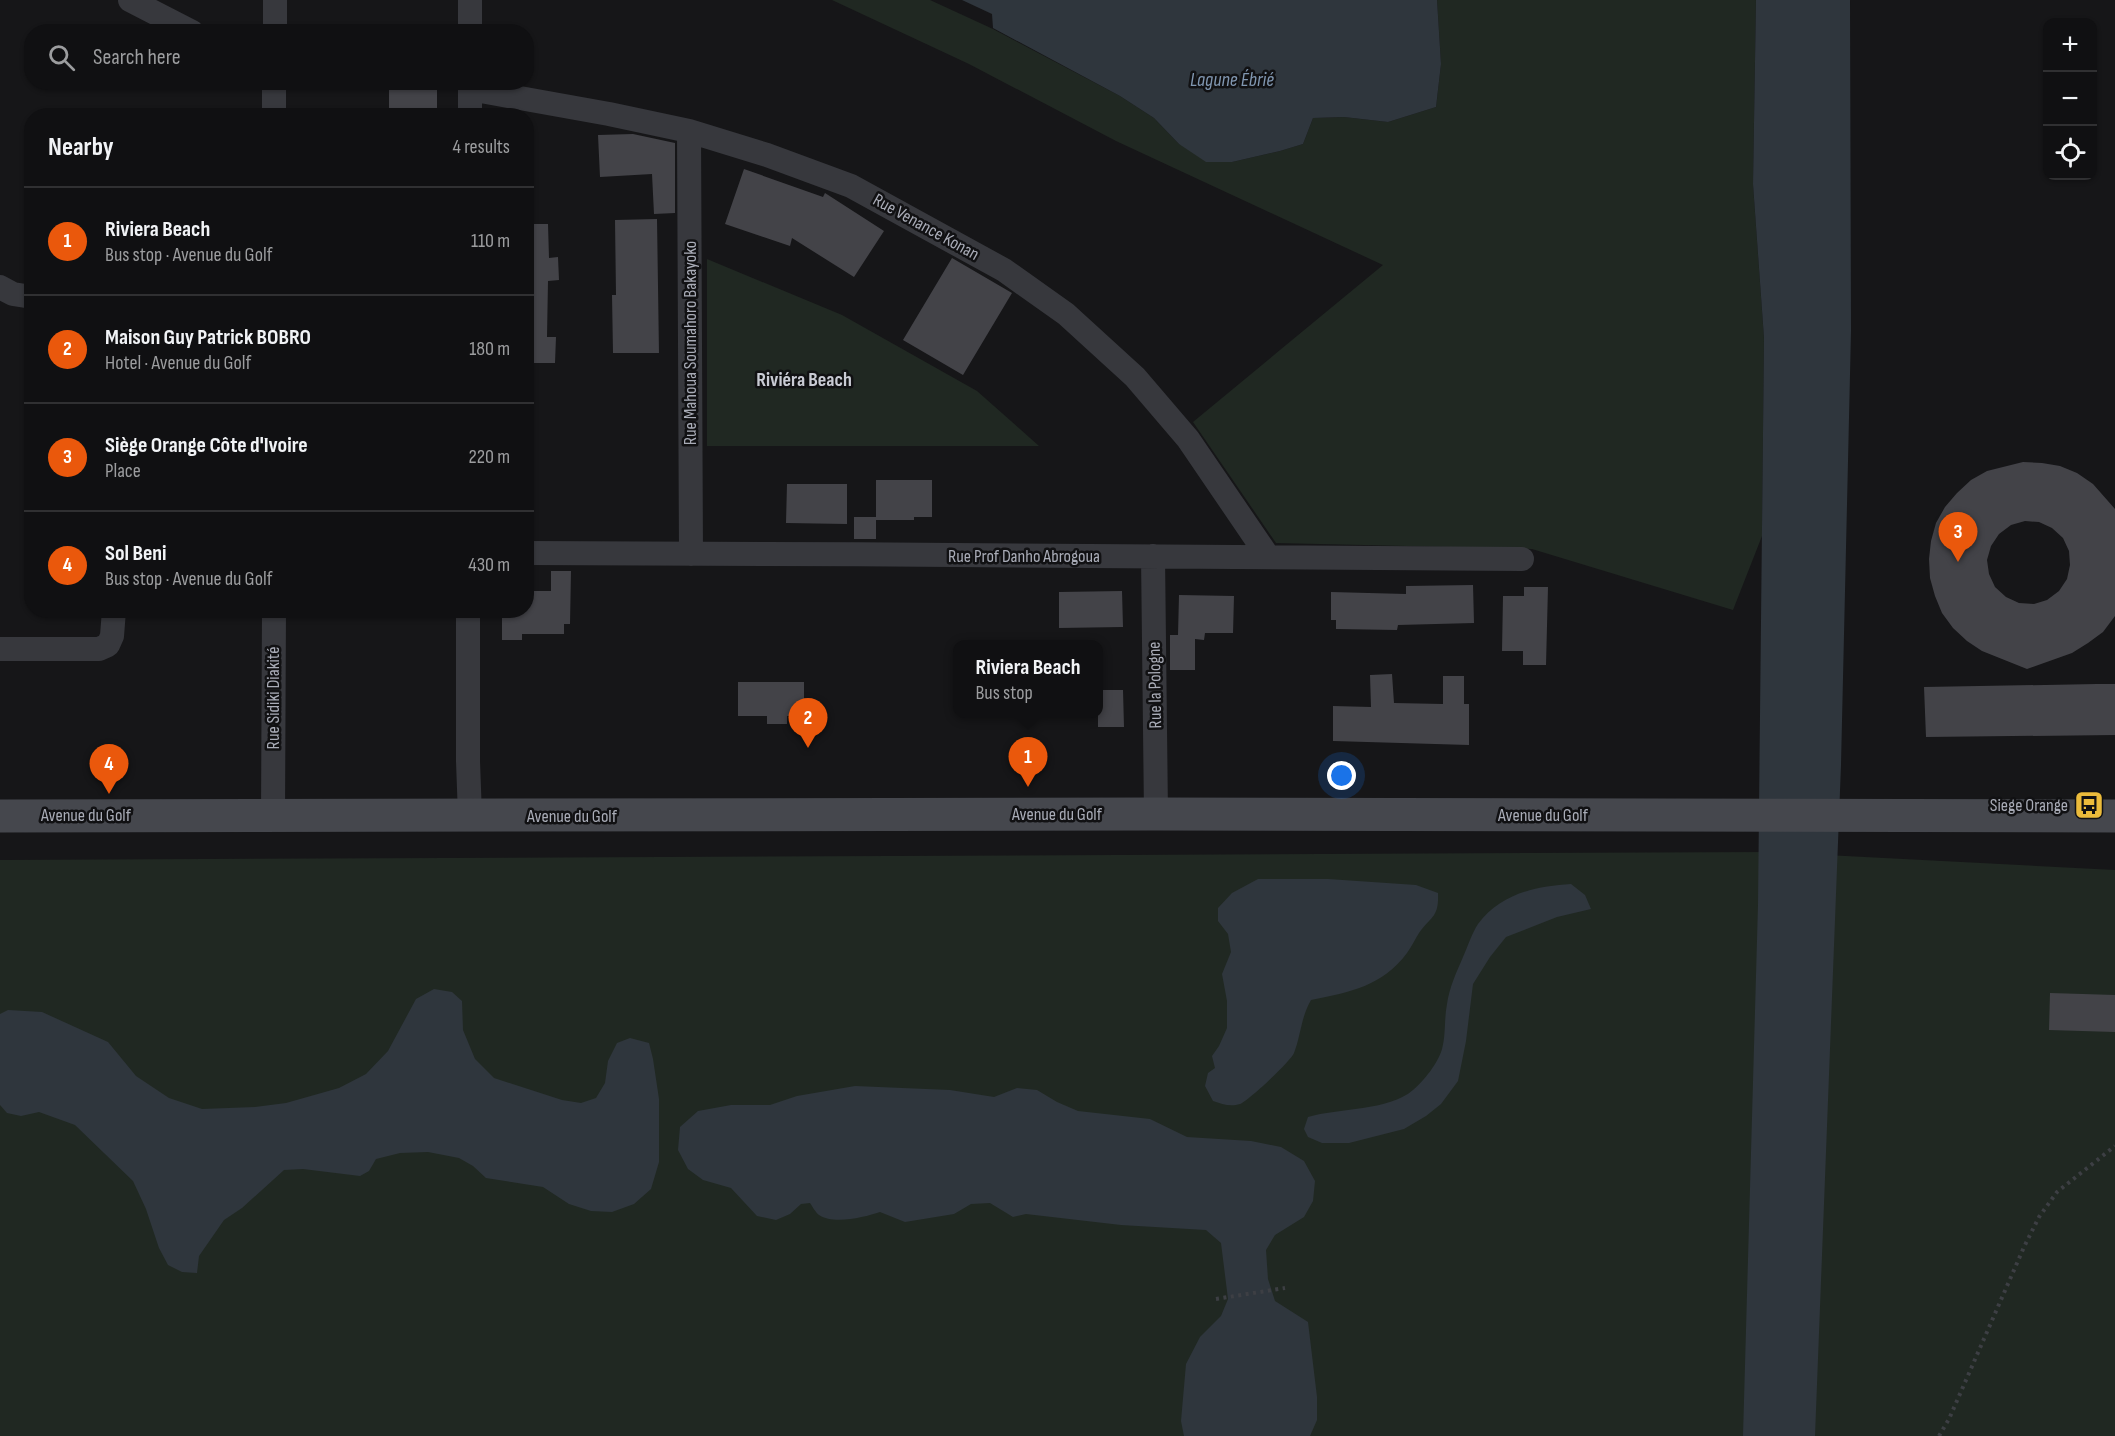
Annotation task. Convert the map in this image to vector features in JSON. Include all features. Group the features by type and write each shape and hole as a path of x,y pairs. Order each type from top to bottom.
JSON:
{"main road":[{"name":"Avenue du Golf","path":"0,816 273,800 471,816 1156,814 2115,816"}],"street":[{"path":"130,0 176,24"},
{"path":"274,24 275,0"},
{"path":"470,24 471,0"},
{"path":"274,90 274,108"},
{"path":"470,90 470,108"},
{"name":"Rue Venance Konan","path":"490,90 689,131 767,155 851,186 1004,270 1066,314 1135,376 1188,440 1267,555"},
{"name":"Rue Mahoua Soumahoro Bakayoko","path":"689,131 691,554"},
{"path":"0,287 13,294 24,296"},
{"name":"Rue Prof Danho Abrogoua","path":"534,553 1267,555 1522,559"},
{"name":"Rue la Pologne","path":"1154,556 1156,814"},
{"path":"0,649 99,649 108,645 112,636 113,618"},
{"name":"Rue Sidiki Diakité","path":"273,618 273,800"},
{"path":"468,618 468,761 471,816"}],"path":[{"path":"1939,1436 1949,1419 2039,1217 2057,1192 2115,1146"},
{"path":"1215,1299 1285,1288"}],"shaded area":[{"path":"832,0 930,0 993,29 1120,96 1154,118 1179,144 1232,162 1303,144 1313,118 1344,117 1388,122 1436,107 1441,64 1437,0 1756,0 1753,184 1764,338 1762,536 1733,610 1532,549 1276,543 1193,422 1383,265 1116,141 969,64"},
{"path":"707,259 842,315 977,391 1039,446 707,446"},
{"path":"1769,852 2115,870 2115,1436 0,1436 0,860"}],"water":[{"name":"Lagune Ébrié","path":"962,0 1437,0 1441,64 1436,107 1388,122 1344,117 1313,118 1303,144 1232,162 1206,162 1179,144 1154,118 1120,96 993,28 992,14"},
{"path":"1756,0 1850,0 1851,331 1841,765 1815,1436 1743,1436 1758,905 1764,338 1753,184"},
{"path":"1258,879 1328,879 1416,885 1438,893 1438,901 1436,912 1397,964 1365,986 1311,1000 1291,1057 1269,1080 1240,1104 1226,1105 1213,1101 1205,1086 1208,1073 1215,1068 1212,1056 1227,1028 1227,1001 1222,974 1231,952 1228,934 1218,921 1218,908 1232,893"},
{"path":"1571,884 1585,895 1591,909 1557,917 1506,937 1473,984 1458,1081 1441,1104 1404,1129 1349,1143 1322,1143 1308,1137 1304,1129 1308,1117 1391,1102 1413,1090 1430,1071 1440,1054 1450,992 1478,924 1497,905 1508,899 1532,890"},
{"path":"434,989 452,992 462,1001 463,1030 475,1059 494,1078 562,1100 581,1103 596,1098 605,1083 608,1061 617,1043 630,1038 649,1043 659,1099 659,1162 651,1189 634,1204 612,1212 591,1211 569,1204 543,1187 486,1178 473,1166 459,1158 428,1152 400,1153 376,1159 369,1171 360,1176 303,1169 284,1170 242,1208 224,1220 199,1256 197,1273 182,1272 168,1265 133,1181 75,1125 39,1112 21,1116 7,1113 0,1105 0,1014 8,1010 42,1012 108,1042 136,1076 169,1098 202,1109 255,1107 286,1103 339,1088 366,1074 388,1051 416,999"},
{"path":"855,1086 950,1090 994,1097 1017,1088 1037,1090 1078,1111 1150,1119 1187,1137 1251,1141 1281,1147 1304,1161 1315,1181 1313,1201 1304,1217 1275,1235 1266,1250 1268,1279 1275,1301 1308,1322 1317,1397 1317,1420 1310,1436 1184,1436 1181,1421 1186,1364 1200,1337 1221,1316 1228,1299 1221,1243 1206,1230 1121,1225 1026,1214 1013,1217 990,1203 971,1204 954,1214 905,1222 880,1212 841,1220 825,1218 815,1211 810,1203 801,1204 790,1214 776,1220 757,1216 731,1188 703,1180 688,1169 678,1150 680,1127 698,1111 731,1105 770,1105 797,1096"}],"building":[{"path":"389,90 437,90 437,108 389,108"},
{"path":"633,134 675,143 675,213 654,214 652,174 600,177 598,135"},
{"path":"744,169 823,197 825,193 884,231 854,277 792,238 790,246 725,224"},
{"path":"657,219 659,353 613,353 612,295 616,295 615,220"},
{"path":"534,224 548,224 549,258 558,257 559,280 548,281 547,337 556,337 555,363 534,363"},
{"path":"952,258 1012,293 963,375 903,340"},
{"path":"2023,462 2060,466 2077,473 2093,484 2115,509 2115,616 2103,632 2072,653 2027,669 1982,651 1953,628 1942,613 1930,578 1929,559 1936,523 1945,507 1957,493 1971,480 1987,471","holes":["2025,521 2039,522 2052,528 2063,538 2069,551 2070,565 2067,579 2059,591 2047,600 2034,604 2019,603 2006,597 1995,587 1989,574 1987,560 1991,546 1999,534 2011,525"]},
{"path":"876,480 932,480 932,517 914,517 914,520 876,520"},
{"path":"787,484 847,484 847,524 786,523"},
{"path":"854,517 876,517 876,539 854,539"},
{"path":"551,571 571,571 570,624 564,624 564,634 522,634 522,640 502,640 502,618 534,618 534,591 551,591"},
{"path":"1473,585 1474,623 1398,625 1397,630 1336,629 1336,620 1331,620 1331,592 1406,594 1406,586"},
{"path":"1524,587 1548,587 1546,665 1523,665 1523,651 1502,651 1503,596 1524,596"},
{"path":"1122,591 1123,627 1059,628 1059,592"},
{"path":"1179,595 1234,596 1233,633 1205,633 1204,640 1195,639 1195,670 1170,670 1170,635 1178,635"},
{"path":"1392,674 1394,703 1443,704 1443,676 1464,676 1464,704 1469,704 1469,745 1333,741 1333,706 1371,707 1370,675"},
{"path":"738,682 804,682 804,716 787,716 787,724 767,724 767,716 738,716"},
{"path":"2115,684 2115,735 1926,737 1924,687"},
{"path":"1103,690 1123,690 1124,727 1098,727 1098,718 1103,718"},
{"path":"2050,993 2115,995 2115,1032 2049,1030"}],"place":[{"name":"Siège Orange Côte d'Ivoire","path":"1958,562"},
{"name":"Maison Guy Patrick BOBRO","path":"808,748"},
{"name":"Riviera Beach","path":"1028,787"},
{"name":"Sol Beni","path":"109,794"},
{"name":"Siege Orange","path":"2089,805"}],"district":[{"name":"Riviéra Beach","path":"804,380"}]}
